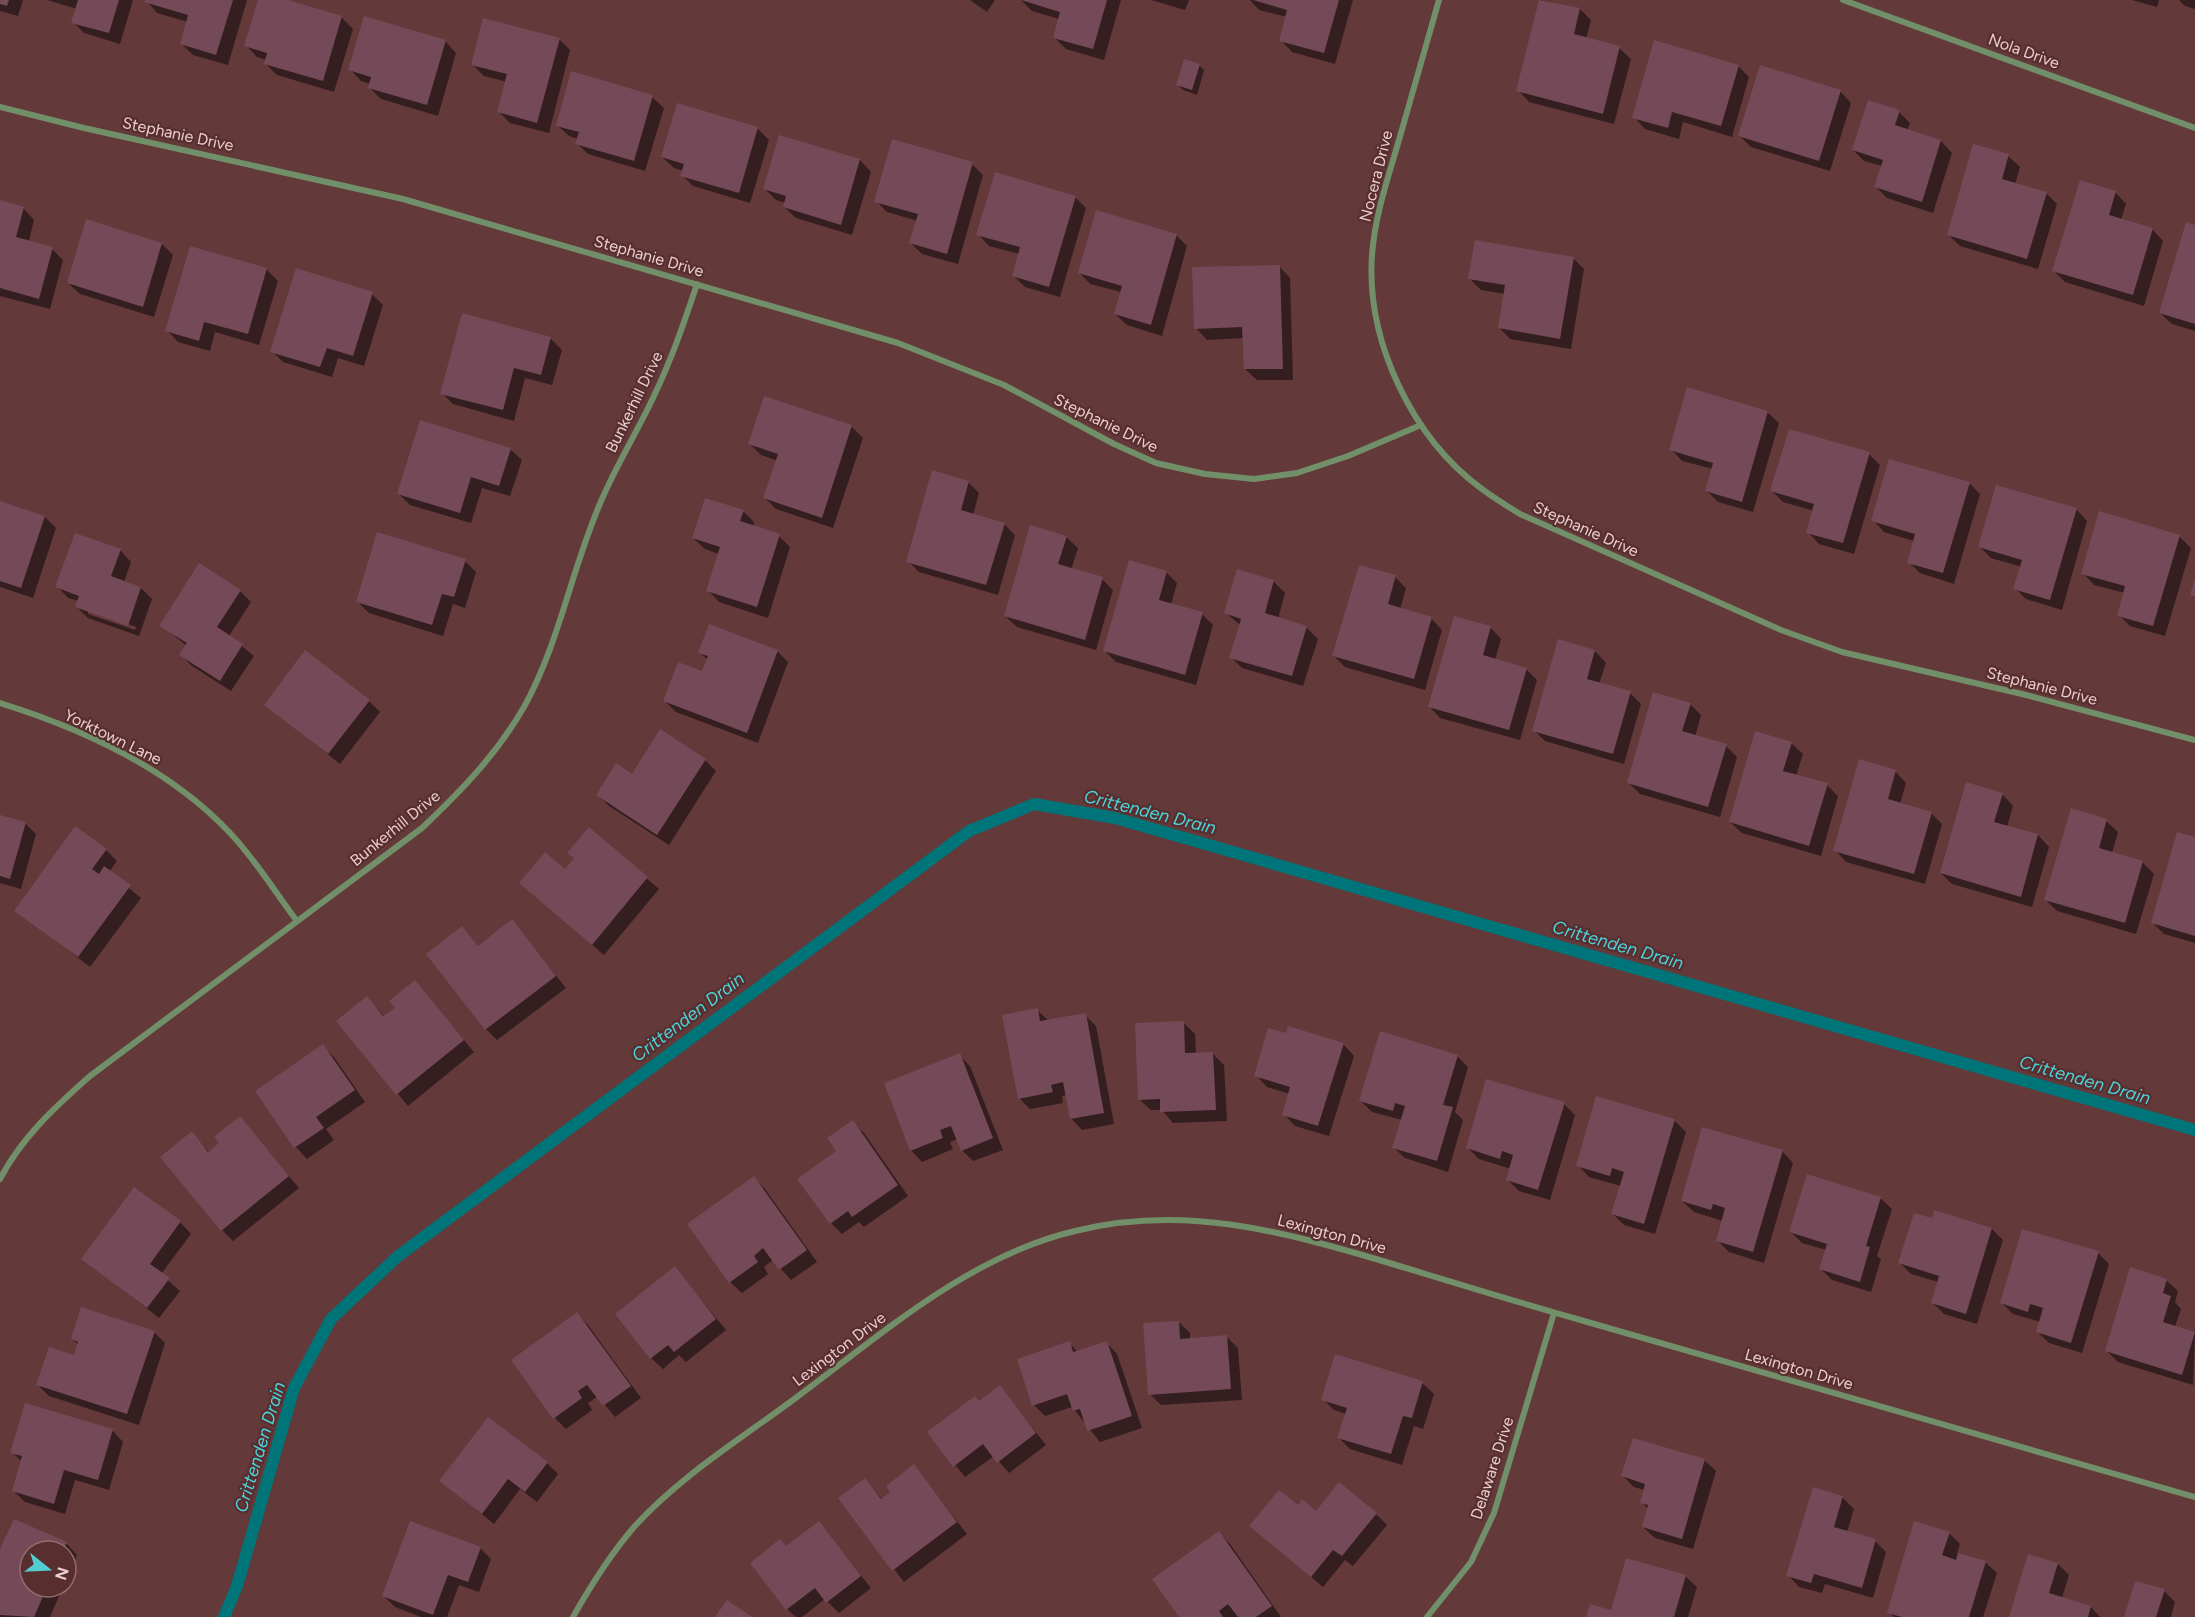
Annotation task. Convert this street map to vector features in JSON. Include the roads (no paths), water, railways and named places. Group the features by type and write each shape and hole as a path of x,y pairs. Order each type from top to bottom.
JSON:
{"street":[{"name":"Nocera Drive","path":"1421,425 1400,387 1384,350 1373,306 1372,256 1379,207 1439,0"},
{"name":"Nola Drive","path":"1843,0 2195,128"},
{"name":"Stephanie Drive","path":"0,107 403,199 898,343 1004,385 1156,463 1205,474 1254,479 1297,473 1348,456 1421,425 1447,457 1480,489 1520,514 1781,630 1842,652 2022,694 2195,740"},
{"name":"Bunkerhill Drive","path":"0,1179 9,1161 45,1116 90,1076 422,828 464,788 496,750 524,706 543,664 598,507 673,355 697,284"},
{"name":"Yorktown Lane","path":"0,703 83,734 135,760 188,794 231,834 297,921"},
{"name":"Lexington Drive","path":"573,1617 599,1572 635,1526 679,1486 910,1313 959,1281 1019,1250 1073,1231 1127,1222 1181,1219 1238,1224 1301,1237 2195,1497"},
{"name":"Delaware Drive","path":"1427,1617 1470,1562 1494,1513 1554,1312"}],"waterway":[{"name":"Crittenden Drain","path":"224,1617 237,1586 294,1388 331,1319 397,1257 969,831 1034,804 1115,818 2195,1130"}]}
